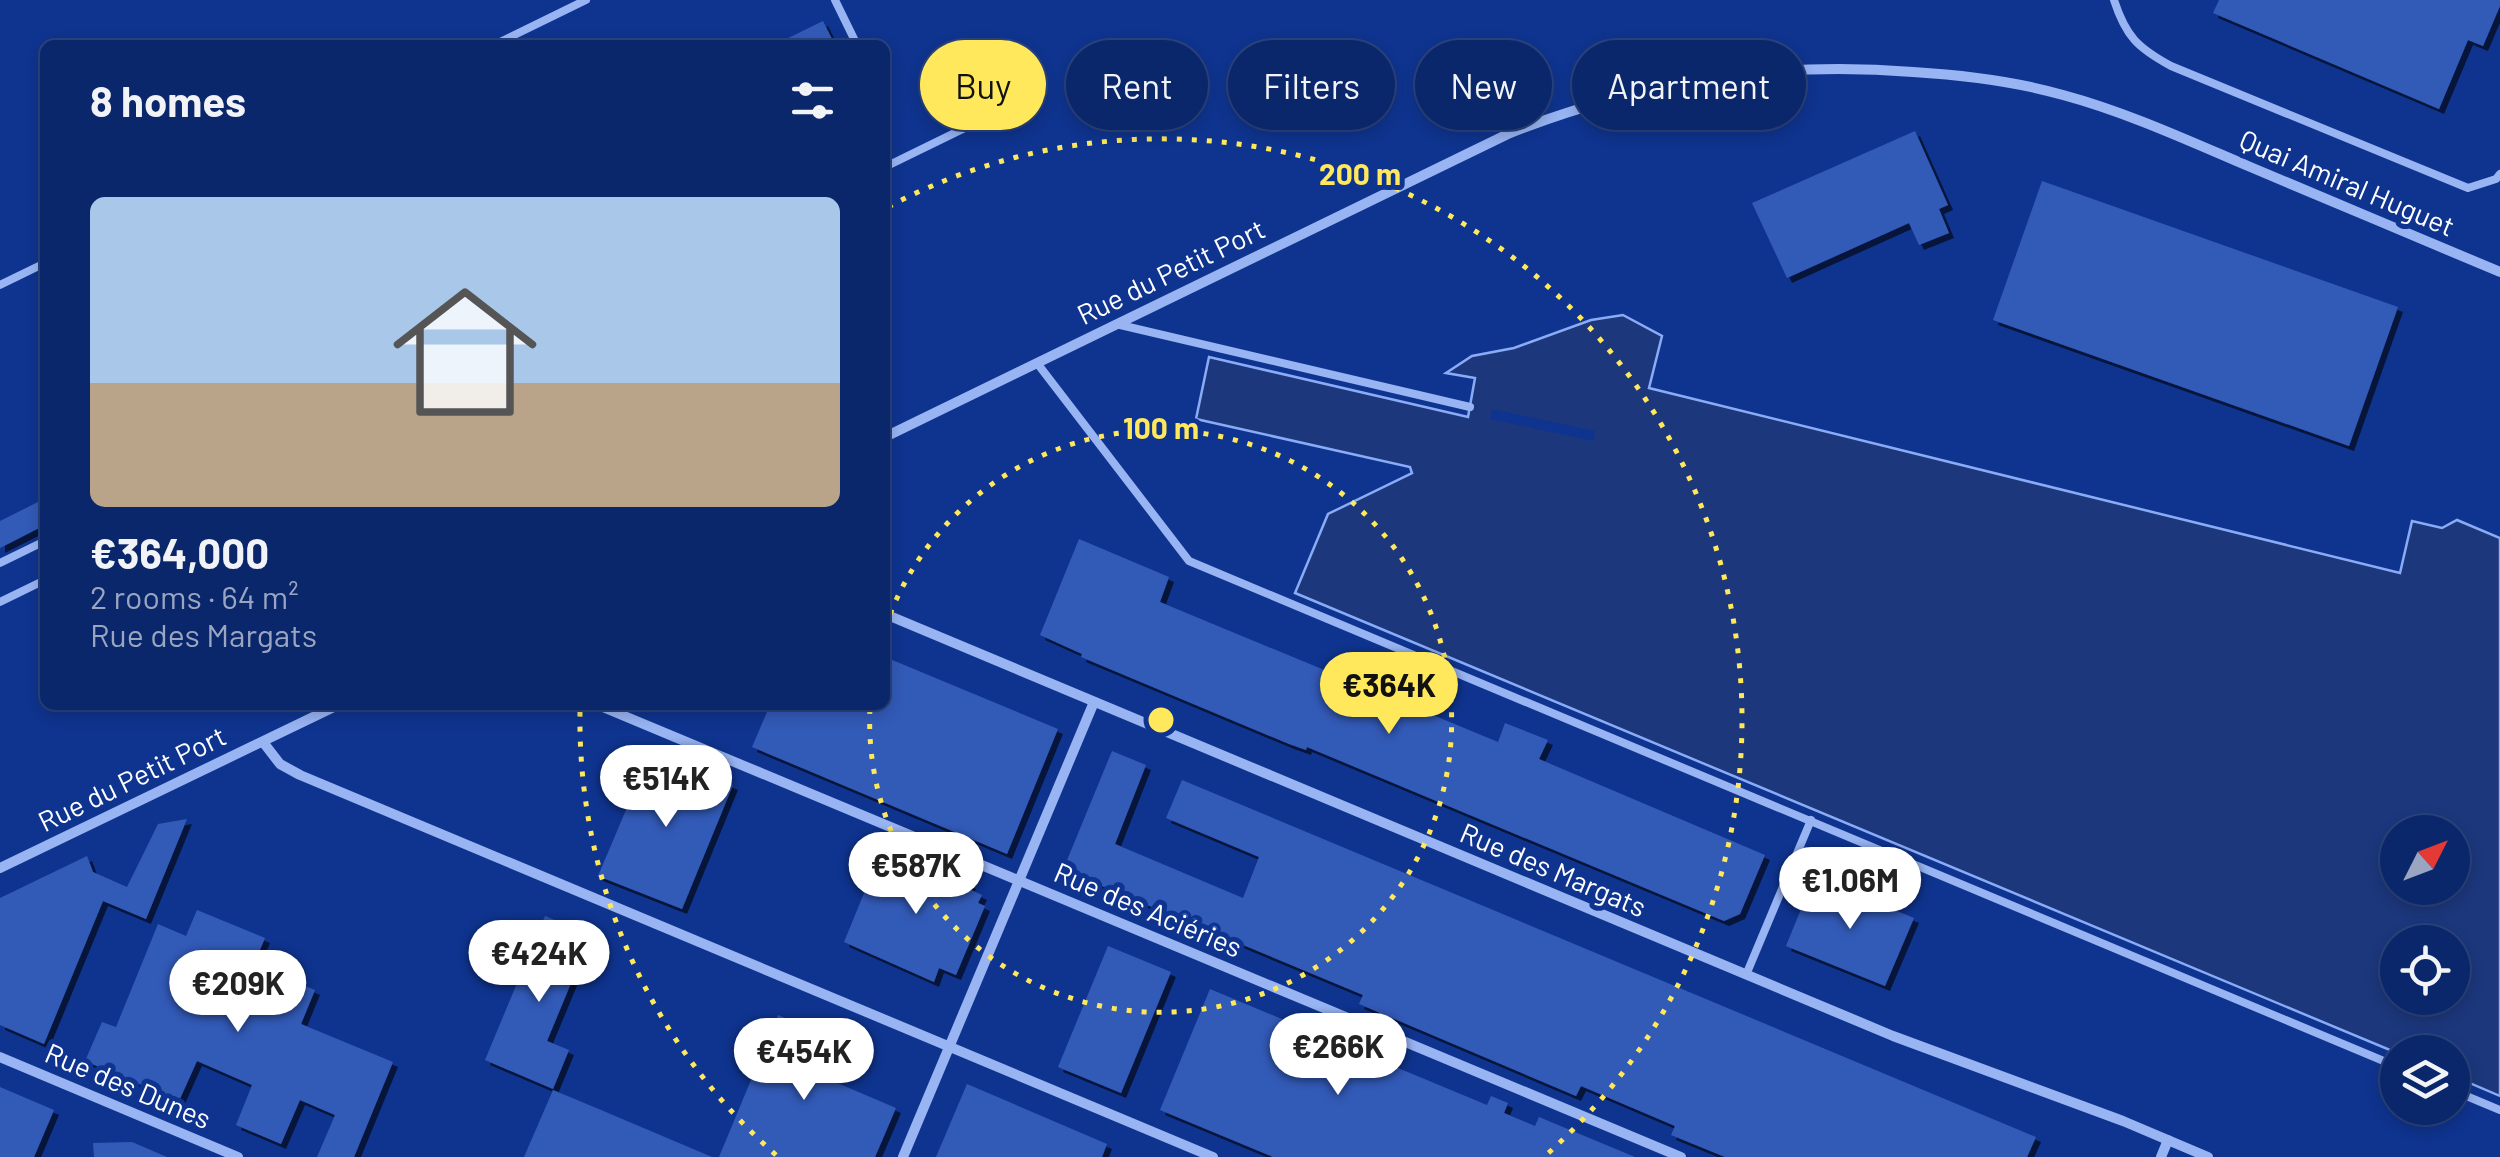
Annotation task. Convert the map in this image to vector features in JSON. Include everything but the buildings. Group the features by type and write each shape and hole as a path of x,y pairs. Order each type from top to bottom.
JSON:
{"street":[{"name":"Rue du Petit Port","path":"890,435 1510,132 1601,101 1714,78 1840,67 1960,76 2022,86 2065,95 2176,136"},
{"name":"Quai Amiral Huguet","path":"2176,136 2500,272"},
{"name":"Rue des Margats","path":"890,616 1893,1036 2124,1121 2208,1157"},
{"path":"903,1157 1094,702"},
{"name":"Rue du Petit Port","path":"0,868 328,710"},
{"name":"Rue des Aciéries","path":"610,710 1681,1157"},
{"path":"263,742 280,764 300,775 1214,1157"},
{"name":"Rue des Dunes","path":"0,1057 238,1157"},
{"path":"2161,1157 2168,1140"}],"lane":[{"path":"504,40 586,0"},
{"path":"836,0 855,40"},
{"path":"2114,0 2122,26 2146,52 2171,66 2468,188 2500,174"},
{"path":"890,165 961,130"},
{"path":"0,286 40,266"},
{"path":"1116,324 1470,406"},
{"path":"1037,362 1188,562 2380,1059"},
{"path":"0,563 40,543"},
{"path":"0,602 40,582"},
{"path":"1746,975 1812,820"},
{"path":"2470,1098 2500,1110"}],"water":[{"path":"1623,315 1662,336 1649,388 2400,573 2412,521 2442,528 2457,520 2500,538 2500,1096 2470,1083 2470,1035 2380,1035 2380,1046 1295,593 1328,514 1412,473 1410,467 1196,419 1209,357 1468,417 1475,378 1446,373 1472,356 1514,348 1591,320"}],"pier":[{"path":"1492,409 1595,431 1593,441 1490,419"}]}
